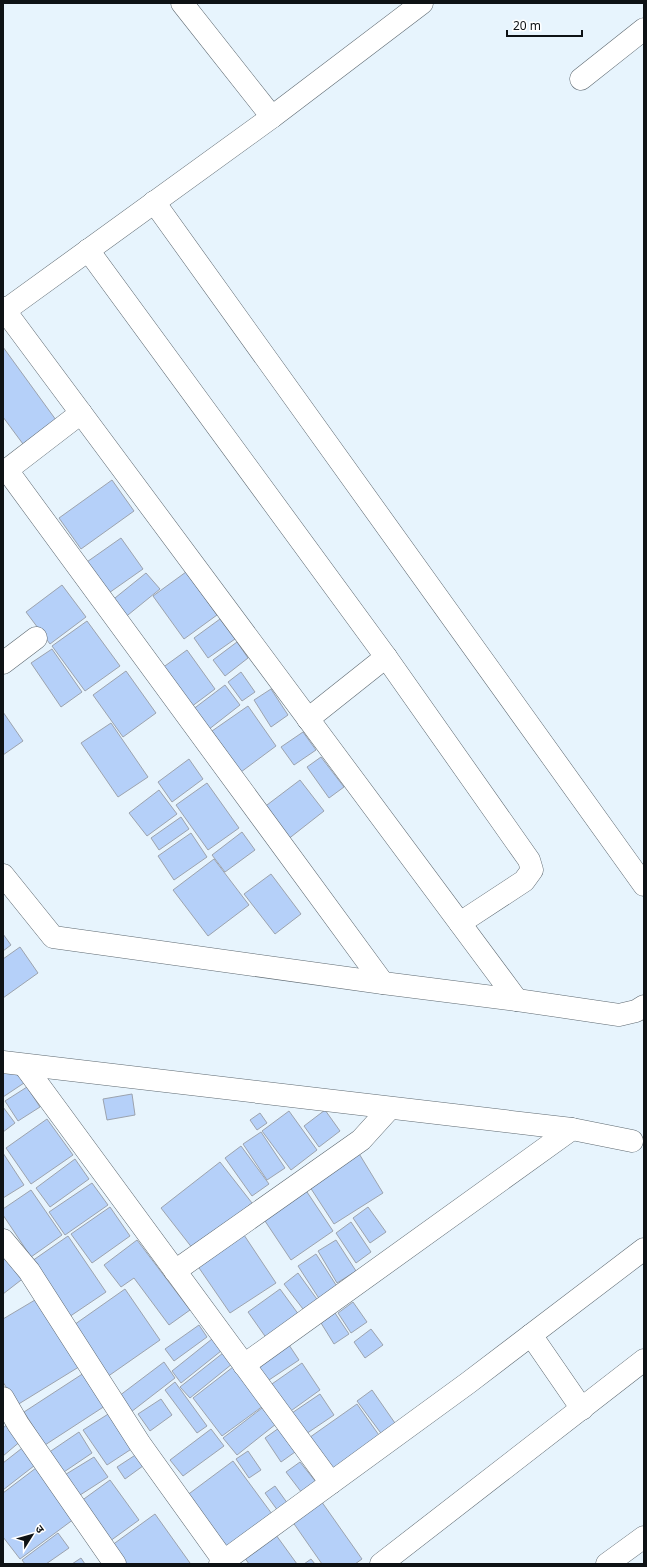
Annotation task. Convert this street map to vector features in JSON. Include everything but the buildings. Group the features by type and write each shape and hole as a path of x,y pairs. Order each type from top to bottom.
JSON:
{"street":[{"path":"182,3 272,117"},
{"path":"422,3 272,117 4,310 516,1000"},
{"path":"581,79 644,29"},
{"path":"154,202 644,885"},
{"path":"88,250 386,657 529,860 532,870 524,881 460,923"},
{"path":"81,412 5,471 383,983"},
{"path":"3,663 36,638"},
{"path":"308,719 386,657"},
{"path":"3,875 53,937 619,1014 636,1011 644,1006"},
{"path":"13,1064 572,1129 632,1141"},
{"path":"13,1064 175,1271 330,1483"},
{"path":"175,1271 361,1140 390,1108"},
{"path":"244,1365 572,1129"},
{"path":"3,1240 29,1270 140,1444 223,1563 531,1335 644,1249"},
{"path":"531,1335 582,1409"},
{"path":"381,1564 644,1360"},
{"path":"3,1398 18,1424 115,1564"},
{"path":"607,1564 644,1536"}]}
